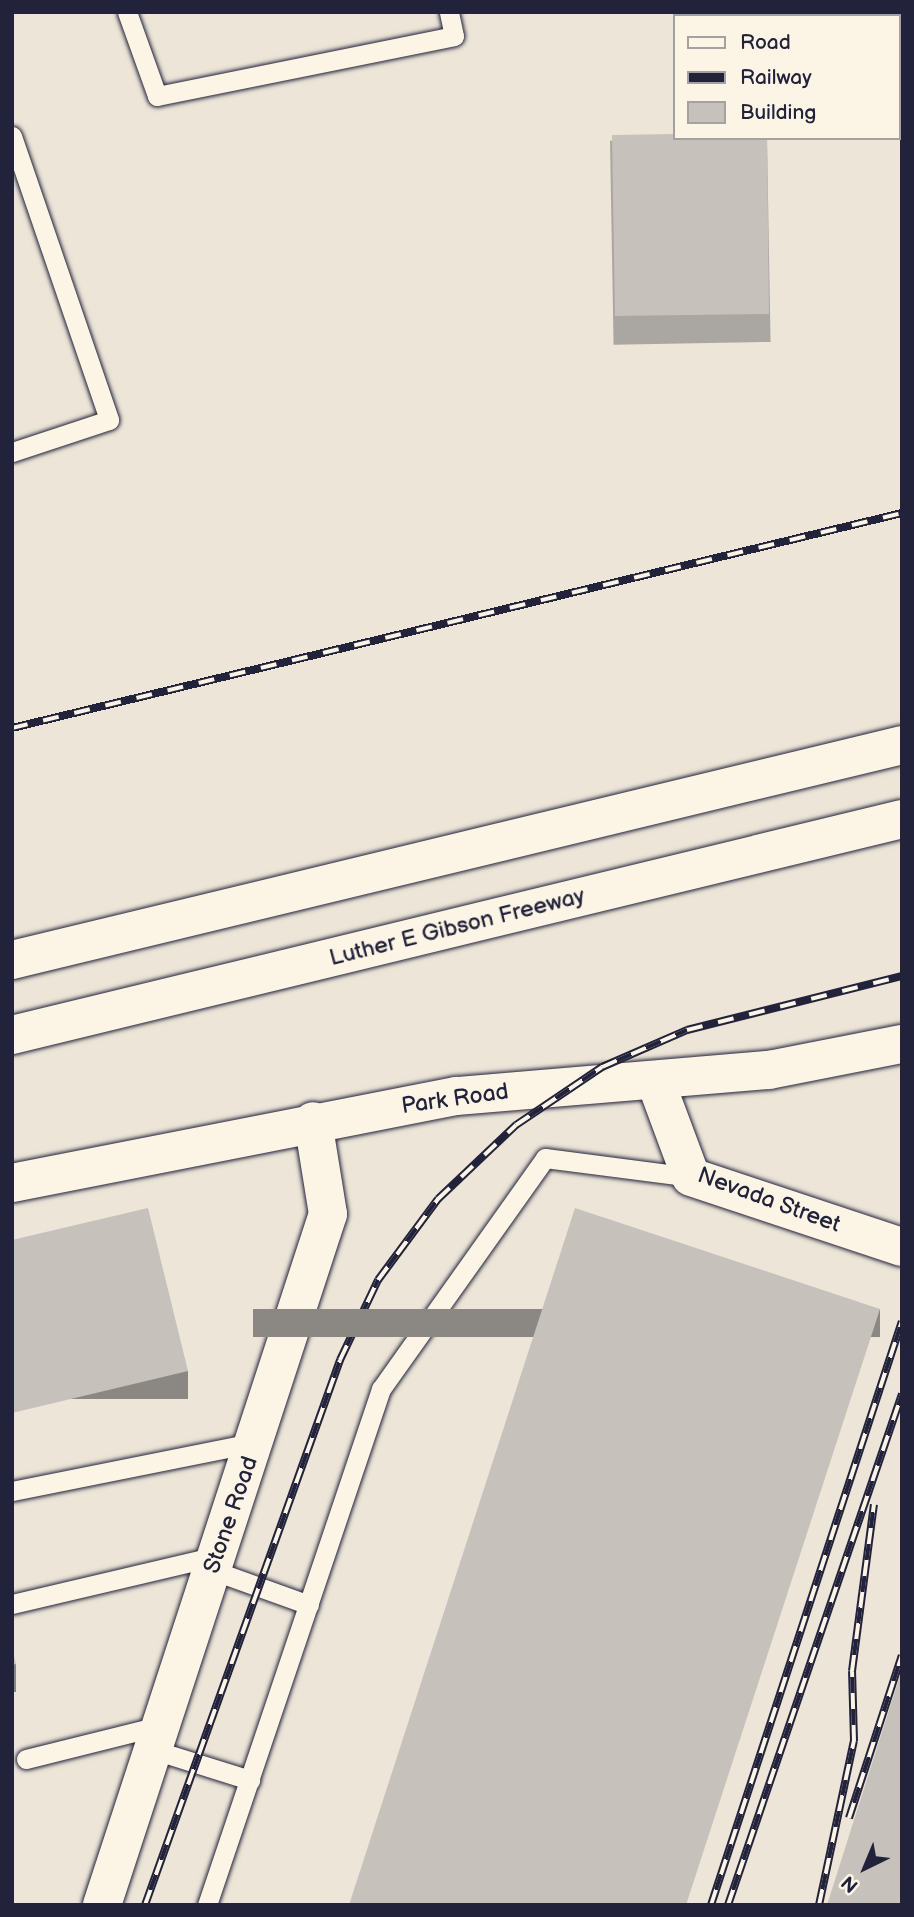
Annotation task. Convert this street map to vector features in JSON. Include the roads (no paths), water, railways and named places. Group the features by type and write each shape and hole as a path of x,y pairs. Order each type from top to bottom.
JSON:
{"main road":[{"path":"12,960 902,745"},
{"name":"Luther E Gibson Freeway","path":"12,1035 902,819"},
{"name":"Park Road","path":"12,1183 313,1121 457,1096 769,1070 902,1044"},
{"name":"Nevada Street","path":"654,1080 691,1177 902,1247"},
{"name":"Stone Road","path":"102,1905 155,1738 257,1442 328,1214 313,1121"}],"lane":[{"path":"127,12 157,96 454,36 449,12"},
{"path":"12,136 109,420 12,452"},
{"path":"207,1905 382,1389 545,1158 691,1177"},
{"path":"12,1491 257,1442"},
{"path":"12,1604 214,1563 309,1605"},
{"path":"26,1759 155,1738 250,1780"}],"railway":[{"path":"12,728 902,513"},
{"path":"145,1905 340,1360 378,1280 438,1199 516,1125 602,1067 687,1030 902,976"},
{"path":"711,1905 902,1321"},
{"path":"728,1905 902,1394"},
{"path":"819,1905 854,1741 852,1671 874,1504"},
{"path":"849,1818 902,1655"}]}
